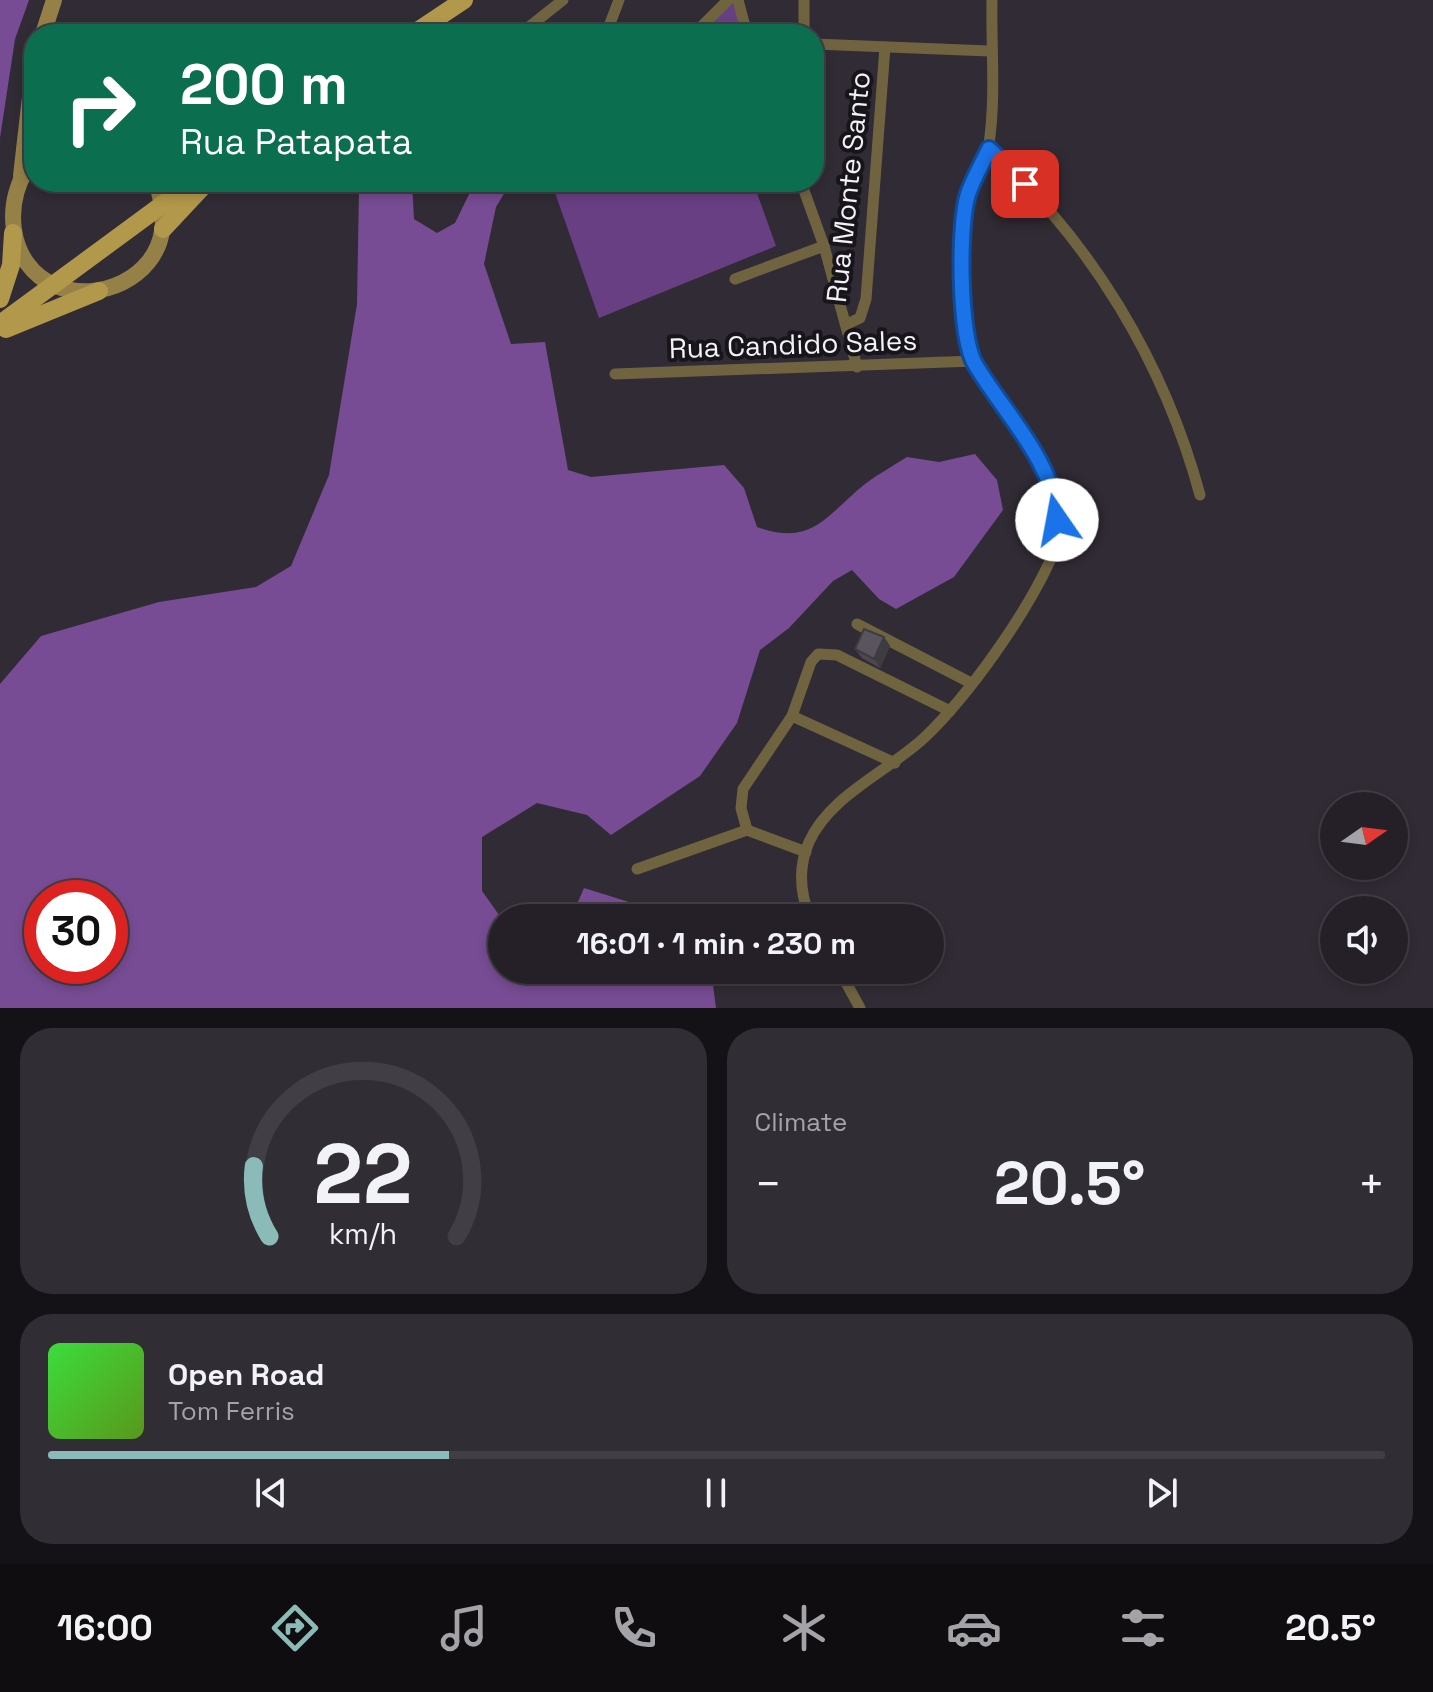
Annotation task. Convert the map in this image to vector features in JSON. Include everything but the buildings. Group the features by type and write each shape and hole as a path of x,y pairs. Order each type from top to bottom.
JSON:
{"main road":[{"path":"46,24 54,0"},
{"path":"428,24 464,0"},
{"path":"0,299 11,265 13,201 20,178 24,145"},
{"path":"20,178 24,173"},
{"path":"0,332 123,283 144,267 153,257 163,229 159,192"},
{"path":"0,324 178,192"},
{"path":"163,229 198,192"},
{"path":"13,233 30,264 51,284 70,290 99,291"}],"street":[{"path":"533,24 563,0"},
{"path":"610,24 619,0"},
{"path":"704,24 728,0"},
{"path":"738,0 744,24"},
{"path":"804,0 804,24"},
{"path":"806,904 801,889 806,852 825,818 844,800 895,763 950,711 1040,579 1055,547 1058,531 1055,497 1046,473 974,361 966,336 962,247 967,196 989,149 996,88 989,51 992,0"},
{"path":"824,44 989,51"},
{"name":"Rua Monte Santo","path":"847,324 860,318 866,299 885,47"},
{"path":"989,149 1060,224 1138,337 1176,416 1200,495"},
{"path":"805,192 824,246 857,367"},
{"path":"735,279 824,246"},
{"name":"Rua Candido Sales","path":"615,374 974,361"},
{"path":"857,624 971,683"},
{"path":"747,830 741,808 743,789 792,716 814,657 822,652 837,655 950,711"},
{"path":"792,716 895,763"},
{"path":"637,869 747,830 806,852"},
{"path":"847,984 860,1008"}],"shaded area":[{"path":"0,0 29,0 15,39 0,138"},
{"path":"733,0 741,24 708,24"},
{"path":"359,192 413,192 414,219 437,233 455,223 470,192 505,192 496,207 484,264 511,344 545,342 568,470 591,477 724,465 744,488 757,527 792,533 817,525 865,484 907,457 939,462 975,454 997,480 1003,510 954,577 896,609 879,599 852,570 833,581 789,628 760,650 737,723 700,776 611,835 587,815 537,803 482,837 482,891 491,904 488,904 488,984 713,984 716,1008 0,1008 0,684 41,636 159,602 256,587 291,566 329,475 357,304"},
{"path":"555,192 757,192 776,246 599,318"},
{"path":"584,888 630,904 577,904"}],"route":[{"path":"1025,184 989,149 967,196 962,247 966,336 974,361 1046,473 1055,497 1057,520"}]}
